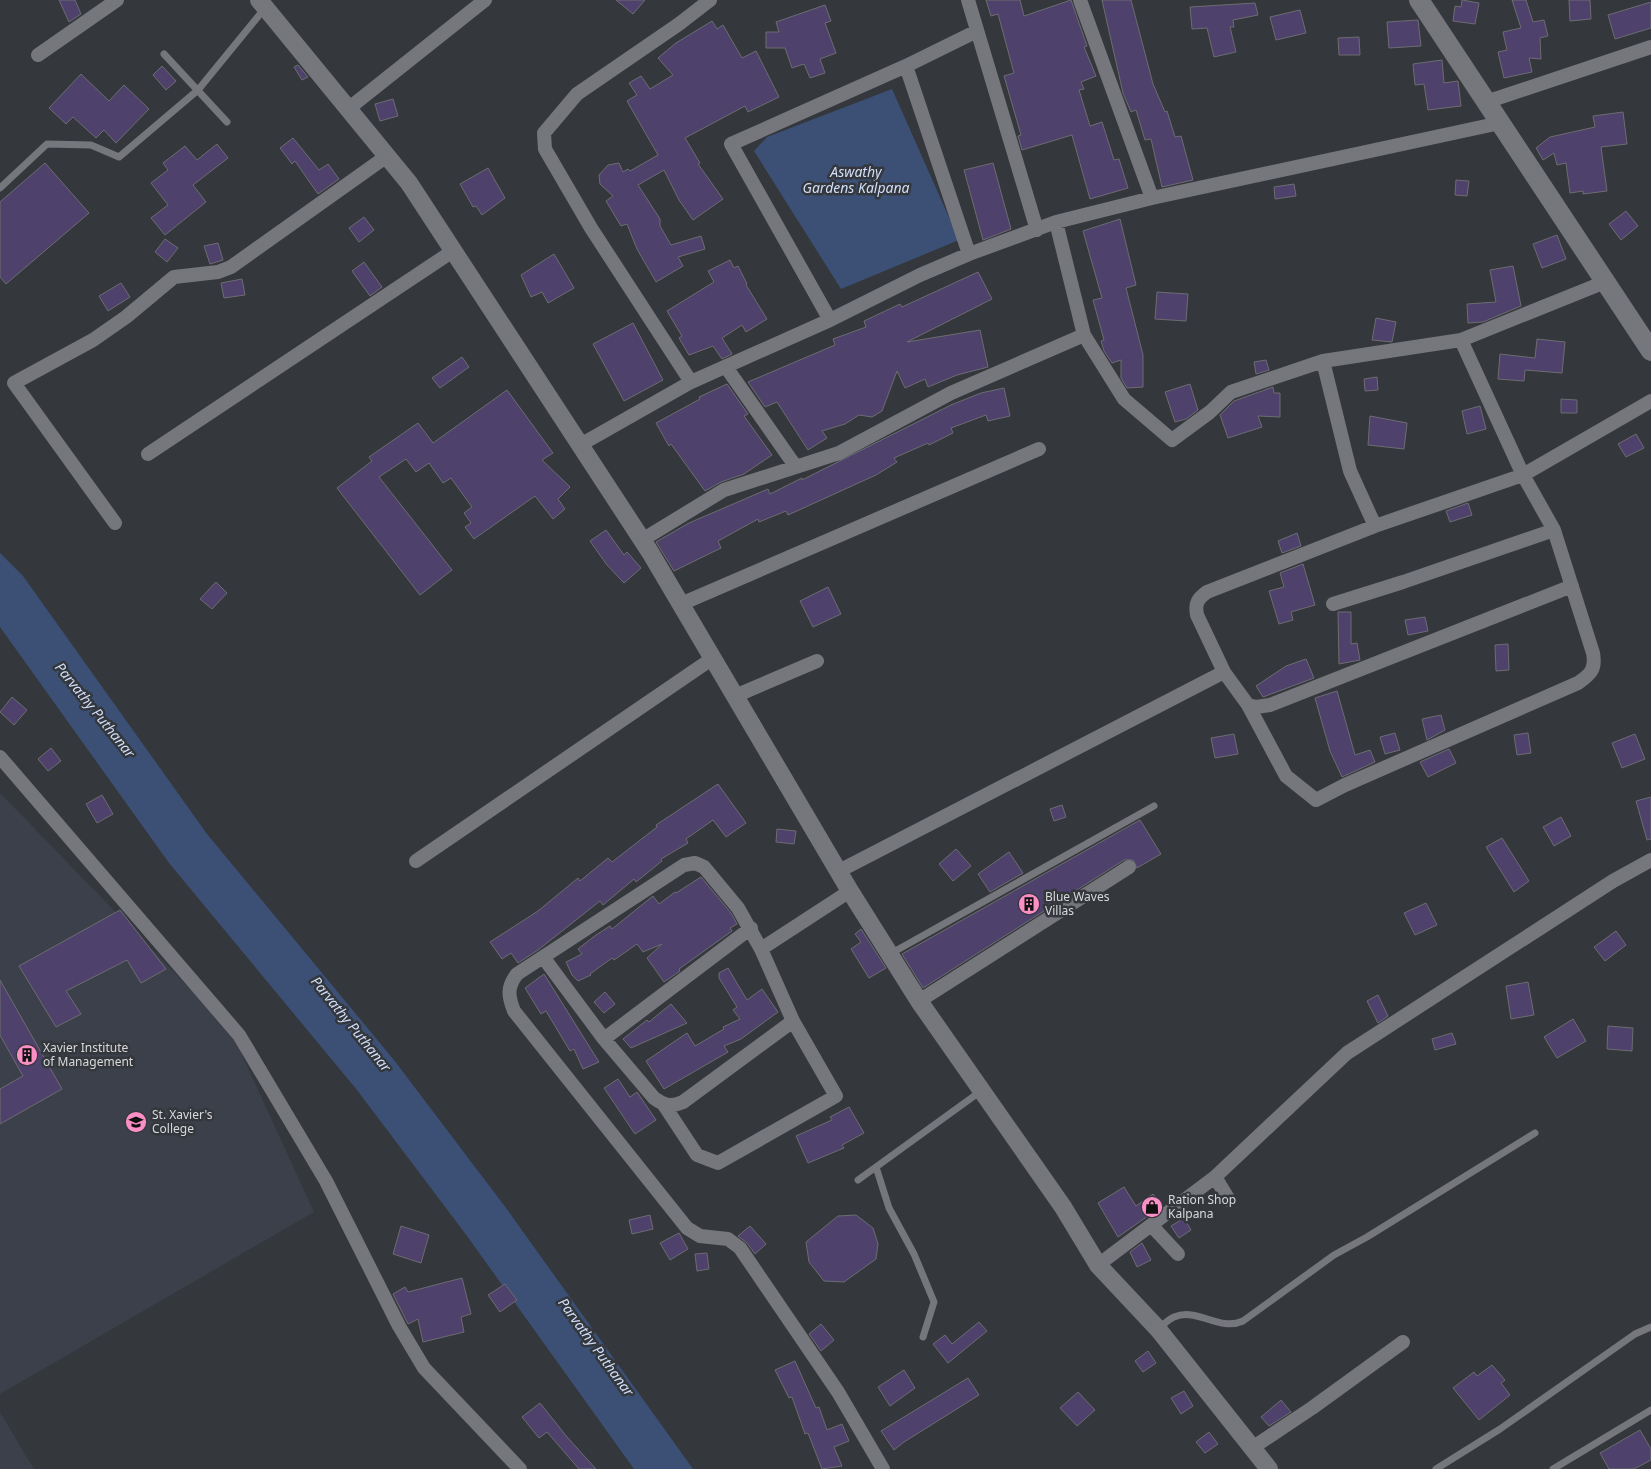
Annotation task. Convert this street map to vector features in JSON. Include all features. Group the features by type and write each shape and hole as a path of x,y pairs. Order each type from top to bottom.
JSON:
{"main road":[{"path":"1419,0 1651,351"}],"street":[{"path":"38,55 117,0"},
{"path":"348,109 485,0"},
{"path":"691,382 591,228 545,149 544,134 578,94 679,24 710,0"},
{"path":"968,0 1037,230"},
{"path":"1080,0 1152,198"},
{"path":"262,4 408,183 642,540 850,891 919,1001 1064,1207 1098,1266 1158,1329 1269,1469"},
{"path":"830,320 731,144 906,66 977,31"},
{"path":"1486,102 1651,47"},
{"path":"906,66 969,254"},
{"path":"580,445 691,382 830,320 969,254 1056,222 1152,198 1500,124"},
{"path":"115,523 14,383 93,340 126,317 174,276 207,274 231,266 386,156"},
{"path":"1056,222 1084,335 1124,399 1172,440 1210,412 1231,392 1323,361 1461,340 1605,282"},
{"path":"148,454 453,251"},
{"path":"642,540 724,490 839,453 951,393 1084,335"},
{"path":"1461,340 1523,475 1554,530 1595,664 1591,674 1578,683 1354,781 1316,800 1286,776 1248,705 1224,672 1197,615 1196,606 1199,598 1207,592 1375,526 1523,475 1651,401"},
{"path":"1323,361 1350,471 1375,526"},
{"path":"726,366 796,467"},
{"path":"681,604 1039,450"},
{"path":"1333,604 1554,530"},
{"path":"1248,705 1256,707 1270,705 1572,586"},
{"path":"416,861 713,658"},
{"path":"735,696 817,661"},
{"path":"839,871 1224,672"},
{"path":"0,757 239,1035 326,1181 399,1326 424,1368 520,1469"},
{"path":"1098,1266 1215,1177 1347,1053 1612,881 1651,860"},
{"path":"543,957 604,1039 654,1098 664,1105 697,1156 718,1162 836,1096 793,1021 751,928 738,908 704,867 695,863 684,865 543,957 517,974 510,984 509,998 514,1011 687,1228 700,1236 728,1239 740,1248 838,1392 883,1469"},
{"path":"919,1001 1129,868"},
{"path":"761,949 850,891"},
{"path":"604,1039 751,928"},
{"path":"664,1105 673,1106 683,1102 793,1021"},
{"path":"1215,1177 1229,1200"},
{"path":"1151,1225 1178,1254"},
{"path":"1252,1448 1312,1408 1402,1342"}],"lane":[{"path":"0,188 47,144 91,145 119,157 198,90 262,4"},
{"path":"164,54 227,122"},
{"path":"890,954 1154,806"},
{"path":"858,1180 982,1090"},
{"path":"1158,1329 1174,1317 1186,1315 1197,1316 1226,1325 1233,1325 1243,1321 1334,1255 1367,1238 1535,1132"},
{"path":"876,1168 889,1208 914,1254 934,1302 923,1337"},
{"path":"1436,1469 1500,1429 1635,1334 1651,1327"},
{"path":"1553,1469 1651,1410"}],"shaded area":[{"name":"St. Xavier's College","path":"0,793 231,1031 314,1212 0,1394"},
{"path":"0,1412 34,1469 0,1469"}],"water":[{"name":"Aswathy Gardens Kalpana","path":"892,89 959,240 841,289 754,151 767,137"},
{"name":"Parvathy Puthanar","path":"0,553 23,576 207,834 394,1060 506,1208 693,1469 634,1469 467,1236 357,1090 169,863 0,627"}],"building":[{"path":"59,0 75,0 81,14 69,22"},
{"path":"616,0 645,0 633,14"},
{"path":"986,0 1020,0 1024,16 1071,0 1087,46 1084,47 1096,76 1081,82 1084,89 1079,90 1090,126 1102,122 1114,160 1119,159 1128,188 1090,199 1072,135 1022,150 1018,136 1021,135 1004,76 1014,73 998,14 991,16"},
{"path":"1102,0 1131,0 1153,84 1165,112 1167,111 1175,137 1181,136 1193,180 1162,187 1151,139 1145,140 1136,110 1131,112 1123,93"},
{"path":"1462,0 1479,3 1475,24 1453,21 1455,6 1461,7"},
{"path":"1512,0 1526,0 1533,22 1544,20 1548,36 1540,38 1541,59 1529,58 1532,72 1504,78 1498,52 1507,50 1503,32 1521,28"},
{"path":"1569,0 1590,0 1591,19 1570,21"},
{"path":"1651,2 1651,28 1615,39 1608,15"},
{"path":"1255,3 1258,15 1233,20 1234,27 1230,27 1236,52 1214,57 1207,28 1192,29 1190,7"},
{"path":"825,5 831,21 825,23 836,53 820,59 825,73 810,78 804,64 792,68 785,48 766,48 766,32 779,32 776,22"},
{"path":"1300,10 1306,33 1276,40 1270,17"},
{"path":"1418,20 1421,46 1389,48 1387,22"},
{"path":"712,21 717,29 723,25 742,58 756,51 779,97 748,112 745,106 685,138 700,163 698,164 723,199 693,220 679,200 664,170 638,185 660,219 660,226 671,245 701,236 705,249 678,257 683,266 656,282 637,249 627,224 621,226 606,201 613,196 600,184 599,175 608,165 619,163 623,172 628,169 630,171 658,155 627,101 637,95 629,83 641,76 650,89 673,75 658,58 676,43"},
{"path":"1359,37 1360,55 1339,55 1338,38"},
{"path":"1442,60 1444,83 1458,81 1461,106 1428,110 1424,84 1415,85 1413,64"},
{"path":"298,65 308,77 302,80 294,67"},
{"path":"162,66 176,81 166,90 153,75"},
{"path":"81,74 109,101 124,85 149,109 116,143 104,130 96,138 73,117 66,124 49,108"},
{"path":"393,99 398,116 380,121 375,104"},
{"path":"1623,112 1627,144 1601,147 1607,191 1583,194 1583,191 1570,193 1566,163 1557,165 1554,153 1543,160 1536,148 1550,137 1595,127 1593,116"},
{"path":"293,138 319,170 328,164 339,179 318,194 295,161 292,164 280,148"},
{"path":"217,144 228,158 193,185 206,202 165,235 151,218 168,205 151,183 168,170 163,163 185,146 197,160"},
{"path":"45,163 89,213 6,284 0,277 0,202"},
{"path":"993,163 1011,229 983,240 964,170"},
{"path":"488,168 505,198 482,215 476,206 473,207 460,184"},
{"path":"1456,180 1469,181 1467,196 1455,195"},
{"path":"1294,184 1296,196 1275,199 1274,187"},
{"path":"1626,211 1638,226 1621,240 1609,224"},
{"path":"364,217 374,230 359,242 349,228"},
{"path":"1120,219 1136,285 1126,288 1143,355 1143,387 1127,388 1121,378 1121,360 1112,363 1104,351 1101,341 1104,340 1093,300 1102,298 1083,231"},
{"path":"1557,235 1566,259 1542,268 1533,244"},
{"path":"165,239 178,248 167,262 155,252"},
{"path":"218,243 223,260 210,264 204,246"},
{"path":"554,254 574,288 548,303 542,292 531,297 521,275"},
{"path":"730,260 734,268 738,266 746,285 767,319 746,332 742,325 722,338 732,354 722,359 713,346 689,355 679,338 682,336 667,311 714,282 708,271"},
{"path":"364,262 382,287 370,296 352,271"},
{"path":"1513,266 1521,306 1483,322 1468,323 1467,304 1496,302 1490,270"},
{"path":"978,272 992,299 907,342 980,330 988,367 957,375 928,387 925,379 905,388 897,371 882,411 872,417 859,415 845,424 822,431 827,438 808,450 777,402 765,407 748,382 835,345 833,339 866,327 864,321 900,304 902,307"},
{"path":"242,279 245,295 224,298 221,283"},
{"path":"121,283 130,297 108,311 99,296"},
{"path":"1157,292 1188,294 1186,321 1155,319"},
{"path":"1376,318 1396,322 1392,342 1372,340"},
{"path":"633,323 663,380 624,401 593,344"},
{"path":"1537,339 1565,342 1562,373 1525,370 1524,381 1498,379 1500,354 1535,358"},
{"path":"462,357 469,367 440,388 432,378"},
{"path":"1266,360 1269,370 1256,374 1254,362"},
{"path":"1377,377 1378,390 1365,391 1364,379"},
{"path":"727,384 748,414 744,416 772,455 744,474 721,482 705,491 671,444 669,446 656,423 700,399 699,397"},
{"path":"1190,384 1198,410 1186,419 1175,422 1165,392"},
{"path":"1273,387 1274,393 1280,393 1280,417 1258,416 1262,427 1228,438 1220,415 1234,401"},
{"path":"1004,388 1010,416 988,421 986,415 951,428 953,433 929,445 928,443 894,458 897,462 876,475 788,515 786,511 759,522 758,519 718,541 721,548 674,571 656,542 689,523 768,489 770,494 802,478 802,480 951,405 981,393"},
{"path":"507,390 553,453 542,460 570,487 558,499 565,509 553,519 535,496 474,539 465,527 471,523 464,513 472,507 451,478 443,483 429,463 416,472 406,459 379,477 452,570 420,595 337,488 372,461 369,457 418,423 433,443"},
{"path":"1561,399 1577,400 1577,413 1561,413"},
{"path":"1480,406 1486,429 1467,434 1462,411"},
{"path":"1370,416 1407,423 1404,449 1368,445"},
{"path":"1636,434 1644,448 1626,457 1618,444"},
{"path":"1468,503 1472,515 1450,522 1446,511"},
{"path":"606,530 624,555 627,552 641,568 624,583 607,565 590,541"},
{"path":"1297,533 1301,546 1282,553 1278,541"},
{"path":"1303,564 1315,605 1291,612 1293,620 1279,624 1269,591 1284,587 1280,573"},
{"path":"216,582 227,593 212,609 200,599"},
{"path":"828,587 841,614 813,627 800,601"},
{"path":"1338,612 1351,612 1351,644 1357,643 1360,660 1339,664"},
{"path":"1425,617 1428,631 1408,635 1405,620"},
{"path":"1508,644 1509,670 1496,671 1495,645"},
{"path":"1306,659 1314,678 1263,697 1256,686 1286,666"},
{"path":"1337,691 1355,755 1370,750 1375,762 1342,777 1330,751 1315,698"},
{"path":"12,697 27,710 14,725 0,712"},
{"path":"1441,715 1445,730 1427,740 1422,719"},
{"path":"1395,733 1400,750 1385,754 1380,737"},
{"path":"1528,733 1531,753 1517,755 1514,735"},
{"path":"1234,734 1238,754 1215,758 1211,738"},
{"path":"1635,734 1645,759 1622,768 1612,743"},
{"path":"51,748 61,761 48,771 38,759"},
{"path":"1449,749 1456,763 1428,777 1420,762"},
{"path":"718,784 746,823 726,837 713,820 686,839 688,843 661,859 662,861 636,882 634,879 603,905 600,901 538,950 518,963 511,953 502,959 490,942 538,911 578,878 580,881 608,858 612,862 657,827 656,825"},
{"path":"102,795 113,814 97,823 86,804"},
{"path":"1651,797 1651,839 1647,840 1636,801"},
{"path":"1062,805 1066,817 1054,821 1050,809"},
{"path":"1561,817 1571,836 1554,846 1543,827"},
{"name":"Blue Waves Villas","path":"1140,820 1161,854 1137,868 1133,860 1124,860 923,988 902,954"},
{"path":"777,829 796,831 794,844 776,842"},
{"path":"1502,838 1529,881 1514,892 1486,847"},
{"path":"956,849 971,866 953,881 939,864"},
{"path":"1009,852 1023,873 990,892 978,874"},
{"path":"701,877 731,913 737,924 730,928 732,931 679,969 680,971 664,982 647,958 662,944 643,952 637,944 614,960 612,958 591,975 578,981 572,975 566,962 582,954 578,949 596,935 610,926 612,929 653,896 659,904"},
{"path":"1426,903 1437,925 1415,935 1404,913"},
{"path":"120,910 166,969 141,983 127,960 66,991 81,1014 56,1027 19,966"},
{"path":"861,929 886,968 869,978 851,949 861,942 855,934"},
{"path":"1616,931 1626,945 1605,961 1594,947"},
{"path":"728,968 747,1000 762,989 778,1012 741,1039 724,1046 728,1052 664,1089 646,1061 687,1033 695,1046 724,1029 723,1027 740,1019 733,1010 737,1007 719,978 719,973"},
{"path":"544,974 599,1062 583,1069 574,1049 570,1051 546,1011 541,1014 525,988"},
{"name":"Xavier Institute of Management","path":"0,980 62,1089 0,1124 0,1089 23,1076 0,1035"},
{"path":"1528,982 1534,1015 1511,1019 1506,986"},
{"path":"605,992 615,1004 604,1013 594,1002"},
{"path":"1378,995 1388,1016 1378,1023 1367,1001"},
{"path":"671,1004 687,1023 631,1048 623,1039 647,1020 649,1022"},
{"path":"1573,1019 1586,1041 1557,1058 1544,1037"},
{"path":"1608,1026 1633,1028 1632,1051 1607,1049"},
{"path":"1452,1033 1456,1044 1435,1050 1432,1039"},
{"path":"618,1079 630,1097 637,1092 656,1120 635,1134 604,1088"},
{"path":"849,1107 864,1133 842,1145 844,1148 808,1163 796,1136 832,1120 830,1117"},
{"path":"1124,1187 1136,1206 1153,1194 1162,1206 1118,1237 1098,1203"},
{"path":"650,1215 653,1229 632,1234 629,1220"},
{"path":"856,1215 873,1228 878,1244 876,1259 844,1282 824,1281 809,1262 806,1242 838,1216"},
{"path":"1184,1218 1191,1230 1179,1238 1171,1226"},
{"path":"401,1226 429,1235 421,1263 393,1254"},
{"path":"750,1226 766,1244 755,1254 747,1243 738,1236"},
{"path":"679,1233 688,1249 670,1260 660,1243"},
{"path":"1142,1243 1151,1260 1137,1267 1130,1252"},
{"path":"707,1253 709,1269 697,1271 695,1254"},
{"path":"462,1278 471,1314 461,1317 464,1332 423,1342 418,1319 408,1324 393,1294 405,1287 408,1292"},
{"path":"505,1284 517,1300 500,1312 488,1295"},
{"path":"979,1322 987,1331 948,1363 933,1344 945,1335 952,1344"},
{"path":"821,1324 834,1340 821,1351 809,1334"},
{"path":"1148,1351 1156,1363 1143,1372 1135,1361"},
{"path":"795,1361 816,1408 819,1407 827,1430 842,1424 849,1441 834,1447 842,1466 822,1469 808,1433 805,1434 792,1397 789,1398 775,1370"},
{"path":"1492,1365 1505,1380 1501,1383 1510,1395 1479,1420 1453,1388 1474,1372 1477,1376"},
{"path":"904,1370 915,1388 890,1406 878,1387"},
{"path":"968,1378 979,1395 894,1450 881,1431"},
{"path":"1184,1391 1193,1406 1181,1414 1171,1398"},
{"path":"1078,1392 1095,1410 1077,1426 1060,1408"},
{"path":"1281,1400 1291,1412 1269,1426 1261,1417"},
{"path":"540,1403 596,1469 579,1469 547,1432 539,1438 522,1417"},
{"path":"1640,1430 1651,1449 1651,1460 1634,1469 1609,1469 1600,1453"},
{"path":"1209,1432 1218,1444 1205,1453 1196,1442"}],"place":[{"name":"Blue Waves Villas","path":"1029,904"},
{"name":"Xavier Institute of Management","path":"27,1055"},
{"name":"St. Xavier's College","path":"136,1122"},
{"name":"Ration Shop Kalpana","path":"1152,1207"}]}
